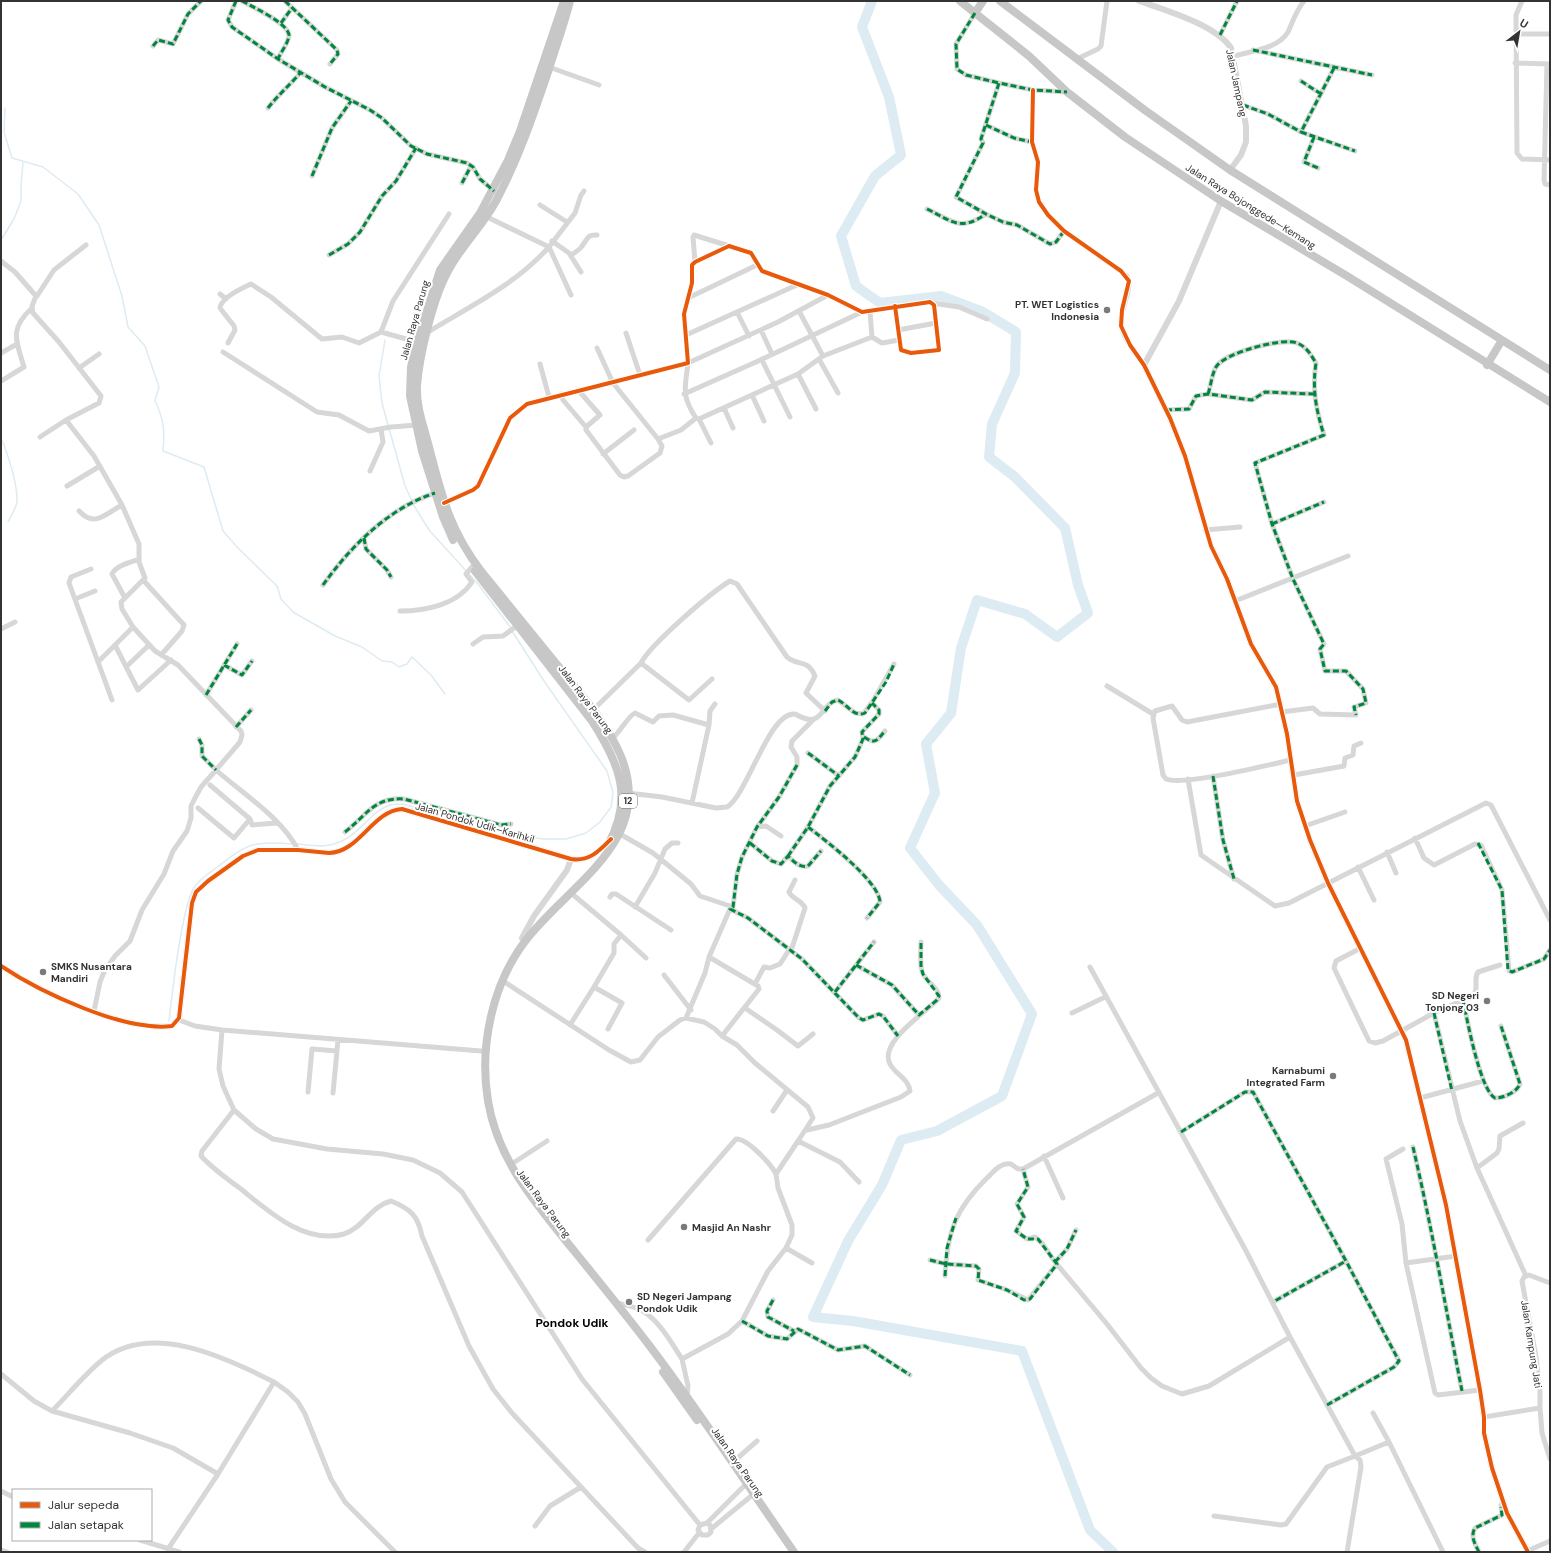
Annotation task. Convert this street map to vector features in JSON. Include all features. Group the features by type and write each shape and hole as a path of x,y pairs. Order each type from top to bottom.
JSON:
{"highway":[{"name":"Jalan Raya Parung","path":"564,1 520,131 484,215 440,270 417,342 411,368 410,387 435,493 451,536 469,571 514,628 553,665 593,710 612,738 625,769 628,793 628,806 620,834 607,855 525,941 503,981 488,1028 484,1073 492,1123 510,1165 530,1196 687,1396 732,1464 794,1552"},
{"name":"Jalan Raya Parung","path":"570,1 525,138 512,169 448,272 432,313 419,370 417,387 420,425 444,503 456,532 465,550 553,665 608,745 615,761 620,781 622,800 618,820 611,839 595,863 541,916 522,938 502,972 483,1025 481,1051 483,1096 488,1124 497,1150 510,1174 526,1198 615,1304 788,1552"},
{"name":"Jalan Raya Bojonggede—Kemang","path":"960,1 1029,56 1067,92 1125,137 1221,201 1347,276 1487,365 1550,402"},
{"path":"975,13 983,1"},
{"name":"Jalan Raya Bojonggede—Kemang","path":"1000,1 1146,112 1230,170 1550,370"},
{"path":"1487,365 1502,340"}],"street":[{"path":"153,46 158,40 173,44 190,12 201,1"},
{"path":"236,1 228,17 229,23 278,59 382,118 411,146 427,154 460,160 472,167 480,179 494,191"},
{"path":"242,1 280,23 289,35 278,59"},
{"path":"285,1 338,51 330,64"},
{"path":"1081,57 1098,50 1101,46 1107,1"},
{"name":"Jalan Jampang","path":"1139,1 1183,17 1220,35 1228,42 1234,56 1237,81 1243,105 1246,142 1241,155 1230,170"},
{"path":"1220,35 1237,1"},
{"path":"1234,56 1270,46 1284,36 1298,9 1304,1"},
{"path":"1522,1 1516,15 1515,63 1517,153 1522,159 1547,160"},
{"path":"280,23 292,8"},
{"path":"975,13 956,44 957,69 966,75 999,83 1033,90 1067,92"},
{"path":"1516,34 1550,34"},
{"path":"1253,50 1372,75"},
{"path":"1515,63 1549,64 1547,160 1544,181 1546,184 1550,185"},
{"path":"549,67 599,85"},
{"path":"1301,132 1334,68"},
{"path":"268,108 279,93 288,87 301,72"},
{"path":"1301,81 1321,94"},
{"path":"999,83 981,139 982,142 956,197 986,214 1004,222 1017,225 1052,245 1064,231"},
{"path":"1033,90 1032,142 1038,162 1036,190 1039,202 1048,215 1064,231 1127,276 1129,286 1122,310 1121,326 1130,345 1144,365 1166,410 1185,456 1205,530 1235,601 1251,644 1276,688 1281,704 1294,775 1297,801 1305,826 1328,883 1402,1030 1410,1055 1443,1190 1480,1390 1484,1417 1484,1433 1489,1457 1503,1503 1513,1526 1527,1551 1550,1541"},
{"path":"312,176 332,128 350,100"},
{"path":"1243,105 1268,114 1301,132 1355,151"},
{"path":"986,125 1014,138 1032,142"},
{"path":"1314,137 1304,162 1318,168"},
{"path":"329,255 348,244 360,232 382,196 396,181 416,148"},
{"path":"462,183 472,167"},
{"path":"428,332 516,278 535,263 575,213 581,195 584,191"},
{"path":"1144,365 1178,301 1221,201"},
{"path":"540,205 567,222"},
{"path":"927,209 958,224 968,224 986,214"},
{"path":"228,342 235,330 234,326 220,308 220,304 253,284 321,339 342,337 359,343 381,332 393,301 449,214"},
{"path":"484,215 549,247 571,295"},
{"path":"572,255 582,246 586,237 597,235"},
{"path":"711,443 688,406 684,394 688,363 684,314 692,283 691,269 695,262 694,235 750,253 762,271 828,295 862,312"},
{"path":"552,241 572,255 581,272"},
{"path":"1,381 24,367 15,333 23,317 32,308 37,296 54,270 86,244"},
{"path":"695,262 729,246"},
{"path":"1,261 15,272 37,296"},
{"path":"688,298 757,265"},
{"path":"686,335 799,284"},
{"path":"220,294 226,299"},
{"path":"444,503 473,490 481,482 504,430 514,413 527,404 549,397 612,383 688,363 749,336 828,295"},
{"path":"684,394 762,360 862,312 870,312 895,306 928,301 932,303 960,307 987,319"},
{"path":"895,306 900,349 907,352 939,350 940,346 934,305 932,303"},
{"path":"32,308 36,318 59,342 80,368 101,399 99,403 66,420 40,437"},
{"path":"799,311 812,335 838,393"},
{"path":"737,312 749,336"},
{"path":"870,312 872,337"},
{"path":"898,330 936,323"},
{"path":"760,330 772,354"},
{"path":"381,332 417,342"},
{"path":"626,333 640,375"},
{"path":"872,337 882,343 899,340"},
{"path":"658,439 682,430 697,419 752,396 798,374 821,358 872,337"},
{"path":"1208,394 1217,366 1228,357 1286,341 1298,343 1308,349 1316,363 1313,380 1315,409 1324,435 1255,463 1272,524 1293,579 1324,644 1320,649 1325,671 1346,671 1363,689 1366,703 1354,707 1356,715 1320,714 1313,708 1282,712"},
{"path":"2,351 17,344"},
{"path":"561,394 620,476 626,477 660,453 662,446 658,439 612,383 597,348"},
{"path":"223,352 312,410 340,415 370,431 389,427 420,425"},
{"path":"80,368 99,354"},
{"path":"762,360 790,416"},
{"path":"540,364 549,397"},
{"path":"798,374 816,409"},
{"path":"578,391 600,415 586,427"},
{"path":"1166,410 1189,409 1196,396 1208,394 1252,400 1265,392 1314,394"},
{"path":"752,396 764,421"},
{"path":"724,408 733,428"},
{"path":"66,420 100,466 122,505 139,544 139,559 145,575 144,581 121,602 122,609 133,628 149,645 178,665 241,731 242,738 201,787 195,798 187,831 173,850 164,874 142,910 130,940 115,956 104,972 100,982 94,1011"},
{"path":"370,472 384,442 381,429"},
{"path":"604,454 634,430"},
{"path":"67,486 100,466"},
{"path":"323,585 340,561 390,516 412,502 435,493"},
{"path":"1272,524 1324,502"},
{"path":"79,511 86,518 91,520 99,519 122,505"},
{"path":"1205,530 1240,527"},
{"path":"364,538 366,549 391,577"},
{"path":"1235,601 1348,556"},
{"path":"125,598 112,574 122,566 139,559"},
{"path":"91,569 71,576 69,583 112,700"},
{"path":"400,611 427,609 459,597 472,582 469,571"},
{"path":"144,581 184,625 182,631 162,654"},
{"name":"Jalan Raya Parung","path":"593,710 641,663 664,637 717,590 730,581 733,581 737,584 787,657 792,661 805,663 812,669 815,676 806,693 825,711"},
{"path":"75,599 95,591"},
{"path":"1,629 15,622"},
{"path":"98,662 133,628"},
{"path":"473,644 483,637 500,637 514,628"},
{"path":"206,695 237,644"},
{"path":"115,645 138,690 171,660"},
{"path":"126,667 149,645"},
{"path":"224,665 242,675 252,661"},
{"path":"641,663 680,694 691,700 712,679"},
{"path":"503,981 609,1050 635,1062 640,1060 658,1037 686,1018 691,1010 705,973 709,957 732,908 737,874 742,857 757,827 779,797 797,764 797,757 791,747 792,741 813,720 825,711 832,702 838,700 855,713 861,715 865,713 894,664"},
{"path":"1107,686 1153,714 1163,775 1168,780 1212,776 1291,760"},
{"path":"872,703 880,712 862,732 864,737 871,742 874,742 885,731"},
{"path":"692,803 709,725 710,711 716,704"},
{"path":"1153,714 1172,706 1182,720 1187,722 1281,704"},
{"path":"236,727 251,710"},
{"path":"612,738 620,732 628,718 635,713 654,722 659,716 673,715 709,725"},
{"path":"628,793 662,797 716,808 729,806 736,798 772,731 780,721 792,713 808,720 813,720"},
{"path":"750,843 777,864 782,862 788,856 808,827 830,786 854,757 864,737"},
{"path":"199,739 202,745 202,756 277,823 292,838 298,850"},
{"path":"1294,775 1344,766 1345,758 1353,755 1354,746 1361,743"},
{"path":"808,753 839,776"},
{"path":"1212,776 1224,840 1234,879"},
{"path":"1188,779 1201,855 1270,904 1277,906 1288,903 1485,803 1489,803 1517,854 1550,920"},
{"path":"210,785 250,819 252,825 277,823"},
{"path":"345,832 376,804 390,798 404,799 501,825 511,824"},
{"path":"198,808 234,838 250,819"},
{"name":"Jalan Pondok Udik–Karihkil","path":"179,1020 192,903 196,892 208,881 251,853 266,849 328,853 338,852 357,840 383,815 392,810 402,809 571,859 585,860 600,850 611,839"},
{"path":"1305,826 1346,812"},
{"path":"480,831 483,820"},
{"path":"757,827 766,826 781,836"},
{"path":"808,827 853,862 877,894 880,902 867,918"},
{"path":"620,834 641,845 661,859 691,884 700,896 720,902 748,918 813,968 863,1020 879,1014 883,1016 898,1036"},
{"path":"1415,838 1424,858 1432,864 1439,864 1475,844 1480,845 1502,890 1509,971 1512,972 1544,959 1550,950"},
{"path":"634,907 669,844 678,843"},
{"path":"788,856 800,866 806,867 811,864 821,851"},
{"path":"1387,852 1396,873"},
{"path":"522,938 534,916 567,870 571,859"},
{"path":"1358,867 1374,900"},
{"path":"755,984 764,967 770,968 780,964 790,951 805,908 803,904 789,892 795,880"},
{"path":"571,893 621,934 646,958"},
{"path":"610,897 612,894 616,894 671,930"},
{"path":"570,1025 614,953 614,944 621,934"},
{"path":"835,992 851,974 874,942"},
{"path":"807,1130 829,1125 901,1097 910,1091 907,1084 890,1065 888,1060 890,1051 898,1036 937,1000 939,996 923,974 921,967 921,942"},
{"path":"1361,948 1336,961 1334,968 1366,1036 1370,1042 1374,1043 1383,1041 1434,1013 1474,995 1476,992 1476,976 1478,972 1500,965"},
{"path":"709,957 755,984 759,989 722,1036"},
{"path":"856,965 892,985 919,1015"},
{"path":"1,966 16,976 63,1000 94,1011 138,1023 168,1026 173,1025 179,1020 195,1026 222,1030 481,1051"},
{"path":"1090,967 1105,997 1181,1132 1273,1302 1327,1405 1355,1456 1360,1460 1361,1467 1347,1552"},
{"path":"664,975 691,1010"},
{"path":"594,987 622,1003 608,1029"},
{"path":"1072,1013 1105,997"},
{"path":"1463,1000 1483,1082 1491,1095 1495,1098 1508,1095 1520,1086 1502,1026"},
{"path":"745,1008 798,1046 813,1034"},
{"path":"1434,1013 1460,1121 1477,1168 1526,1276 1535,1276 1550,1283"},
{"path":"686,1018 704,1022 716,1029 722,1036 737,1045 808,1107 812,1113 813,1118 807,1130 776,1174"},
{"path":"222,1030 219,1069 223,1086 234,1110 256,1129 273,1139 327,1149 383,1154 413,1160 440,1173 462,1192 582,1379 700,1525 699,1533 684,1552"},
{"path":"333,1093 338,1040"},
{"path":"308,1092 312,1049 337,1051"},
{"path":"1420,1098 1483,1082"},
{"path":"774,1111 787,1090"},
{"path":"1181,1132 1246,1092 1253,1092 1346,1261 1399,1361 1394,1367 1327,1405"},
{"path":"945,1276 947,1248 956,1218 967,1198 1002,1165 1011,1164 1018,1169 1023,1169 1158,1093"},
{"path":"234,1110 202,1151 201,1156 209,1165 259,1204 292,1226 306,1232 330,1236 344,1234 357,1227 381,1204 391,1201 412,1212 419,1222 422,1236 469,1346 486,1379 512,1413 612,1522 644,1552"},
{"path":"1477,1168 1497,1153 1499,1149 1500,1136 1523,1123"},
{"path":"648,1240 736,1139 740,1138 752,1147 776,1174 778,1188 793,1232 786,1248 768,1271 742,1321 728,1334 682,1359"},
{"path":"510,1165 547,1141"},
{"path":"798,1141 840,1162 859,1182"},
{"path":"1413,1147 1426,1203 1435,1259 1462,1391"},
{"path":"1403,1149 1386,1159 1402,1224 1406,1263 1434,1391 1438,1395 1480,1390"},
{"path":"1044,1156 1063,1198"},
{"path":"1023,1169 1028,1187 1017,1204 1024,1217 1016,1231 1027,1239 1035,1237 1038,1239 1141,1368 1162,1386 1182,1394 1209,1386 1290,1337"},
{"path":"930,1260 946,1264 976,1266 979,1269 978,1280 1007,1290 1028,1300 1067,1249 1076,1230"},
{"path":"786,1248 812,1262"},
{"path":"1406,1263 1456,1256"},
{"path":"1273,1302 1346,1261"},
{"name":"Jalan Kampung Jati","path":"1526,1276 1522,1279 1522,1285 1536,1357 1540,1391 1542,1433 1550,1459"},
{"path":"773,1300 767,1311 768,1317 794,1331"},
{"path":"615,1304 639,1309 654,1320 670,1340 682,1359 688,1386 687,1396"},
{"path":"742,1321 768,1336 787,1339 796,1329 801,1329 838,1350 852,1347 868,1347 910,1375"},
{"path":"52,1411 101,1361 116,1352 144,1342 160,1342 183,1347 233,1363 274,1382 288,1392 298,1402 305,1414 331,1479 345,1502 395,1552"},
{"path":"1,1374 34,1401 52,1411 130,1433 173,1448 218,1474"},
{"path":"168,1549 218,1474 274,1382"},
{"path":"1484,1417 1540,1408"},
{"path":"1373,1413 1390,1442 1443,1552"},
{"path":"732,1464 757,1441"},
{"path":"1214,1516 1282,1525 1286,1524 1327,1467 1390,1442"},
{"path":"535,1526 550,1506 581,1487"},
{"path":"700,1525 707,1523 743,1487"},
{"path":"1,1491 12,1496"},
{"path":"699,1533 705,1536 750,1497"},
{"path":"1479,1552 1472,1535 1473,1531 1475,1528 1502,1515 1501,1505 1503,1503"},
{"path":"707,1523 712,1529"},
{"path":"143,1541 179,1552"},
{"path":"1,1550 7,1552"}],"waterway":[{"path":"872,1 862,27 889,97 901,155 875,176 841,236 856,286 880,303 941,296 983,312 1016,332 1015,373 992,424 989,457 1015,477 1065,528 1078,585 1088,613 1057,637 1025,614 977,600 961,648 951,713 926,744 935,793 910,848 939,885 977,925 1032,1014 1002,1096 937,1131 901,1140 882,1185 848,1241 813,1317 853,1321 1022,1351 1090,1530 1113,1552"},
{"path":"5,108 4,132 12,158 43,167 78,194 99,225 122,296 128,327 145,346 159,387 155,401 163,426 163,451 204,467 223,531 238,548 277,586 281,599 293,612 335,636 362,647 382,661 392,662 399,667 407,664 412,657 431,675 445,694"},
{"path":"1,240 14,219 21,201 23,163"},
{"path":"385,340 379,376 382,403 405,486 412,501"},
{"path":"1,438 7,452 17,495 15,509 8,522"},
{"path":"413,504 429,530 478,584 511,628"},
{"path":"297,844 325,846 343,841 383,808 395,804 403,804 477,825 542,839 566,839 586,833 600,822 611,807 613,793 607,771 544,681 512,631"},
{"path":"169,1021 181,936 188,902 193,889 205,876 246,847 262,843 293,844"}],"marked path":[{"path":"153,46 158,40 173,44 188,14 201,1"},
{"path":"236,1 228,20 232,27 278,59 325,87 370,110 382,118 411,146 427,154 467,163 473,167 480,179 494,191"},
{"path":"242,1 277,21 288,31 289,36 286,45 278,59"},
{"path":"285,1 337,50 338,54 330,64"},
{"path":"1220,35 1237,1"},
{"path":"281,23 292,8"},
{"path":"975,13 956,44 957,69 966,75 999,83"},
{"path":"1253,50 1372,75"},
{"path":"1334,68 1301,132 1355,151"},
{"path":"268,108 301,72"},
{"path":"1301,81 1321,94"},
{"path":"1064,231 1056,242 1050,244 1017,225 1003,222 956,197 983,143 981,139 999,83 1033,90 1067,92"},
{"path":"312,176 332,128 351,101"},
{"path":"1243,105 1268,114 1301,132"},
{"path":"986,125 1014,138 1032,142"},
{"path":"1314,137 1304,162 1318,168"},
{"path":"329,255 348,244 360,232 382,196 396,181 416,148"},
{"path":"462,183 471,166"},
{"path":"927,209 956,223 969,222 986,214"},
{"path":"1208,394 1216,367 1221,362 1230,356 1267,344 1280,342 1297,343 1306,349 1316,363 1314,382 1319,417 1324,435 1255,463 1272,524 1293,579 1324,644 1320,649 1325,671 1346,671 1363,689 1366,703 1354,707 1356,715"},
{"path":"1166,410 1189,409 1196,396 1208,394 1252,400 1265,392 1314,394"},
{"path":"323,585 346,556 372,530 402,508 435,493"},
{"path":"1272,524 1324,502"},
{"path":"364,538 366,549 387,570 391,577"},
{"path":"206,695 237,644"},
{"path":"224,665 242,675 252,661"},
{"path":"825,711 832,702 838,700 857,714 865,713 886,682 894,664"},
{"path":"788,856 808,827 830,786 855,757 863,739 862,732 879,714 879,710 872,703"},
{"path":"236,727 251,710"},
{"path":"864,737 874,741 885,731"},
{"path":"199,739 202,745 202,756 216,770"},
{"path":"808,753 839,776"},
{"path":"797,765 779,797 757,827 742,857 737,874 733,907 730,909 748,918 802,959 859,1018 863,1020 879,1014 883,1016 898,1036"},
{"path":"1213,776 1223,840 1234,879"},
{"path":"345,832 372,808 385,801 394,799 404,799 501,825 511,824"},
{"path":"808,827 850,862 871,883 880,902 867,918"},
{"path":"750,843 772,861 781,864 788,856 800,865 808,866 821,851"},
{"path":"1478,843 1502,890 1508,970 1512,972 1544,959 1550,950"},
{"path":"835,992 874,942"},
{"path":"856,965 892,985 919,1015 937,1000 939,996 923,974 921,967 921,942"},
{"path":"1463,1000 1479,1068 1489,1092 1495,1098 1510,1094 1516,1090 1520,1084 1501,1026"},
{"path":"1434,1013 1452,1091"},
{"path":"1181,1132 1245,1092 1253,1092 1346,1261 1273,1302"},
{"path":"1413,1147 1433,1238 1462,1391"},
{"path":"930,1260 946,1264 976,1266 979,1269 978,1280 1007,1290 1024,1300 1030,1299 1057,1264 1038,1239 1027,1239 1016,1231 1024,1217 1017,1204 1028,1187 1023,1169"},
{"path":"945,1276 947,1248 956,1218"},
{"path":"1055,1262 1067,1249 1076,1230"},
{"path":"1327,1405 1394,1367 1399,1361 1346,1261"},
{"path":"773,1300 767,1311 768,1317 794,1331"},
{"path":"742,1321 768,1336 787,1339 798,1329 838,1350 865,1346 910,1375"},
{"path":"1479,1552 1473,1537 1475,1528 1502,1515 1501,1507"}],"cycle path":[{"path":"1033,90 1032,142 1038,162 1036,190 1039,202 1048,215 1064,231 1121,271 1129,281 1122,310 1121,326 1130,345 1144,365 1170,418 1185,456 1211,546 1227,579 1251,644 1276,687 1287,734 1297,801 1310,840 1328,883 1406,1040 1446,1205 1480,1390 1484,1417 1484,1433 1492,1468 1507,1513 1528,1552"},
{"path":"444,503 473,490 478,486 510,418 527,404 688,363 684,314 692,283 692,265 695,262 729,246 751,253 762,271 828,295 862,312 930,302 934,305 939,350 911,353 901,350 895,306"},
{"path":"1,966 37,987 107,1017 152,1026 172,1026 179,1018 192,903 196,892 208,881 243,856 258,850 298,850 329,853 340,851 358,839 382,817 392,811 402,809 571,859 583,859 593,855 611,839"}],"place":[{"name":"PT. WET Logistics Indonesia","path":"1107,310"},
{"name":"SMKS Nusantara Mandiri","path":"43,972"},
{"name":"SD Negeri Tonjong 03","path":"1487,1001"},
{"name":"Karnabumi Integrated Farm","path":"1333,1076"},
{"name":"Masjid An Nashr","path":"684,1227"},
{"name":"SD Negeri Jampang Pondok Udik","path":"629,1302"}],"district":[{"name":"Pondok Udik","path":"572,1323"}]}
